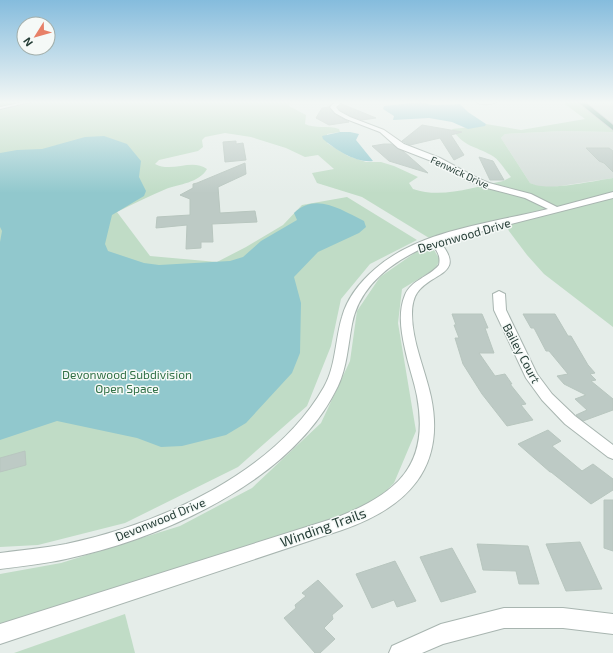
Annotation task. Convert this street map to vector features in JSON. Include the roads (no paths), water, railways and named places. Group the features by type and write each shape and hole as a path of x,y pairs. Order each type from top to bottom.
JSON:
{"street":[{"name":"Fenwick Drive","path":"384,132 394,142 404,148 438,160 480,183 528,196 557,210"},
{"name":"Devonwood Drive","path":"0,561 68,551 125,535 186,511 229,489 267,463 302,429 330,388 341,358 349,314 362,289 374,275 387,264 407,252 434,241 613,195"},
{"name":"Winding Trails","path":"0,634 342,523 385,502 403,487 414,476 424,453 427,416 425,399 413,360 407,308 412,292 418,286 442,270 444,265 442,252 434,241"},
{"name":"Bailey Court","path":"499,294 500,310 531,375 547,396 570,420 613,453"},
{"path":"399,653 441,634 504,618 563,618 613,624"}],"water":[{"path":"338,132 359,134 356,140 373,161 360,160 346,155 328,143 322,136"},
{"name":"Devonwood Subdivision Open Space","path":"104,136 127,144 141,161 139,177 146,191 144,196 112,215 105,244 108,251 144,263 159,265 230,261 243,257 261,241 297,220 294,213 302,207 311,204 320,203 329,205 364,221 366,227 359,233 318,252 294,277 301,303 300,353 292,373 246,423 226,435 182,446 161,447 137,438 57,421 0,440 0,242 2,231 0,227 0,153 17,150 42,149 85,137"}]}
